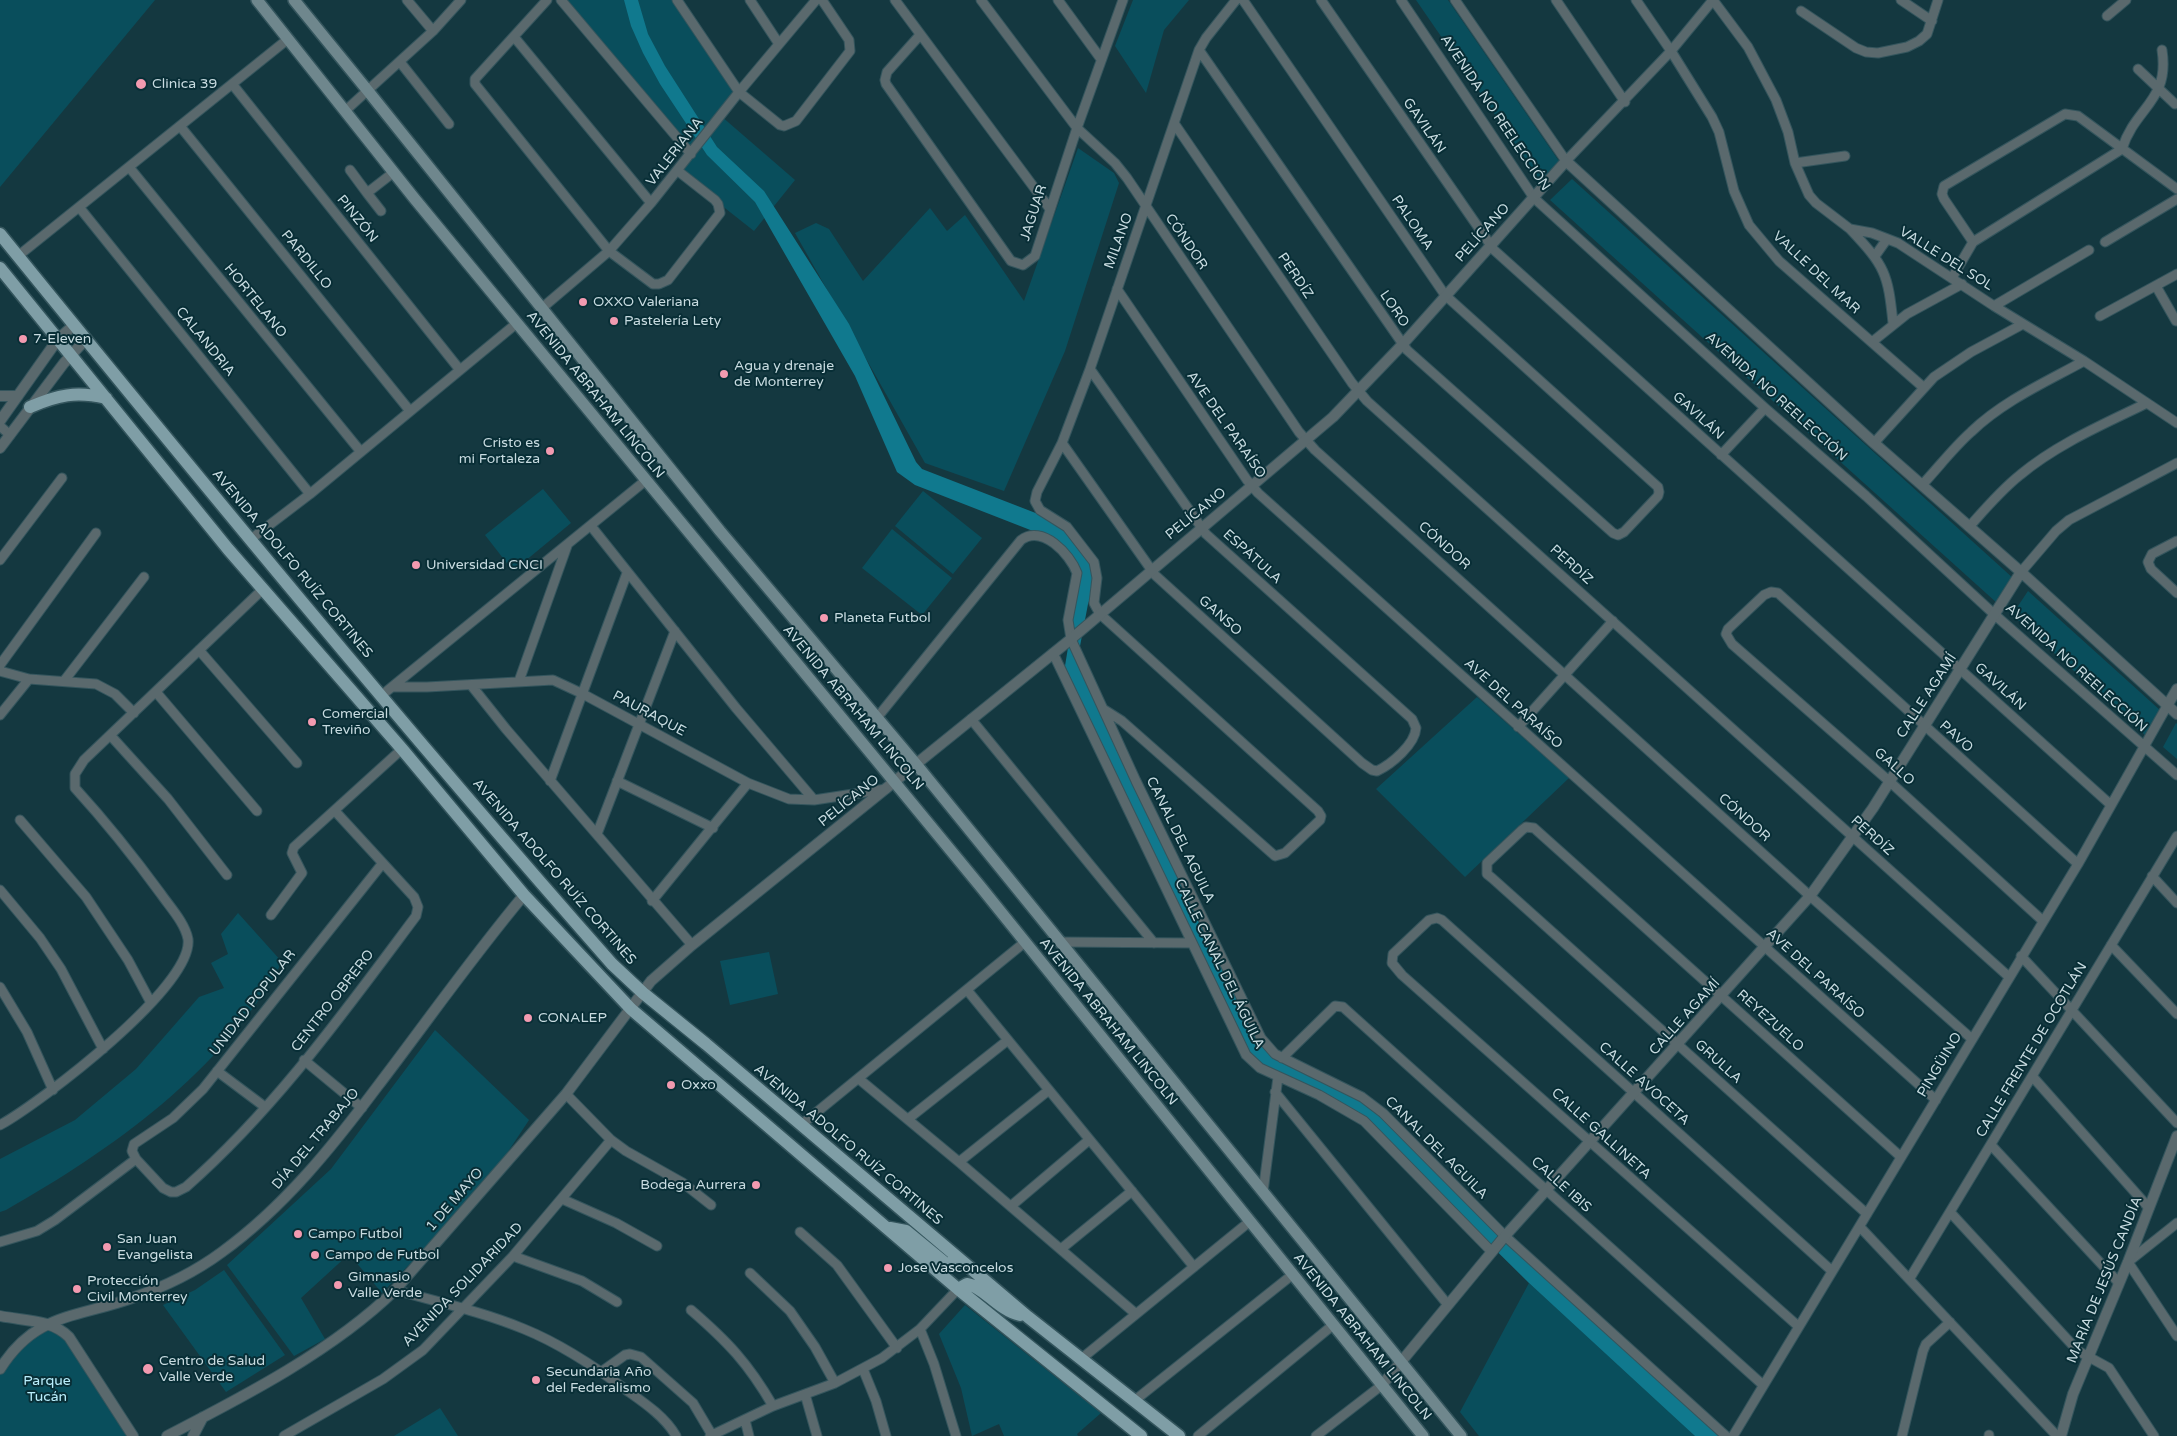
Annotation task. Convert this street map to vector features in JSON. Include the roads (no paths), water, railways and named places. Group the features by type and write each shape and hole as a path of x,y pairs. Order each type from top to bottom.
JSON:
{"main road":[{"name":"AVENIDA ABRAHAM LINCOLN","path":"257,0 890,786 1026,942 1249,1222 1423,1436"},
{"path":"294,0 720,531 916,764 1461,1436"},
{"name":"AVENIDA ADOLFO RUÍZ CORTINES","path":"0,234 251,539 612,964 643,993 966,1265 1179,1436"},
{"path":"0,268 228,549 402,750 524,895 631,1009 958,1289 1141,1436"},
{"path":"30,407 54,398 76,394 106,398"},
{"path":"524,895 546,899 571,928 592,942"},
{"path":"887,1227 906,1232 945,1263 966,1265"},
{"path":"958,1289 967,1284 974,1285 1010,1312 1028,1316"}],"street":[{"path":"407,0 434,31"},
{"path":"345,111 434,31 461,0"},
{"path":"547,0 515,38 474,81 609,251 648,282 659,284 668,280 720,213 718,204 714,200 678,172"},
{"path":"561,0 691,154"},
{"path":"678,0 739,92 780,125 784,126 796,121 849,56 851,47 849,40 822,0"},
{"path":"750,0 779,44"},
{"name":"VALERIANA","path":"542,308 609,251 651,204 739,92 816,0"},
{"path":"895,0 1050,209"},
{"name":"CÓNDOR","path":"980,0 1077,128 1115,163 1306,441 1810,896 1972,1039"},
{"path":"1058,0 1100,59"},
{"name":"JAGUAR","path":"920,35 887,72 885,80 1011,261 1024,266 1035,256 1100,59 1123,0"},
{"name":"MILANO","path":"1100,614 1094,603 1097,578 1094,562 1067,527 1040,510 1036,504 1036,495 1062,442 1090,369 1200,50 1206,38 1236,0"},
{"name":"PALOMA","path":"1243,0 1445,295 1658,487 1658,496 1624,532 1618,535"},
{"name":"GAVILÁN","path":"1321,0 1490,245 2111,805"},
{"name":"AVENIDA NO REELECCIÓN","path":"1401,0 1534,198 1765,408 1866,496 1995,615 2177,775"},
{"path":"1456,0 1566,160 1874,444 2021,572 2177,714"},
{"path":"1556,0 1625,102"},
{"name":"VALLE DEL MAR","path":"1636,0 1671,51 1712,117 1719,132 1734,192 1749,225 1779,261 1923,387"},
{"name":"PELÍCANO","path":"631,1009 651,981 692,945 1071,639 1150,570 1253,487 1306,441 1358,392 1402,345 1566,160 1625,102 1671,51 1713,0"},
{"name":"VALLE DEL SOL","path":"1713,0 1748,47 1776,100 1788,132 1795,163 1809,194 1832,216 1850,229 1887,239 2084,361 2177,423"},
{"path":"1901,0 1932,21"},
{"path":"1801,11 1856,48 1866,52 1890,52 1907,48 1920,41 1927,34 1938,0"},
{"path":"2107,16 2126,0"},
{"path":"515,38 651,204"},
{"path":"18,256 288,39"},
{"name":"LORO","path":"1200,50 1402,345 1613,534 1618,535"},
{"path":"1952,278 1973,242 2122,149 2131,128 2158,90 2164,73 2162,50"},
{"path":"400,62 449,124"},
{"path":"2138,69 2158,90 2175,104"},
{"name":"PINZÓN","path":"233,85 460,370"},
{"path":"1973,242 1944,199 1942,194 1944,186 2065,114 2078,116 2177,189"},
{"name":"PERDÍZ","path":"1174,123 1358,392 2008,976"},
{"name":"PARDILLO","path":"180,126 410,411"},
{"path":"1795,163 1845,156"},
{"name":"HORTELANO","path":"129,167 361,452"},
{"path":"350,170 381,211"},
{"path":"368,193 394,172"},
{"path":"2106,242 2177,199"},
{"name":"CALANDRIA","path":"79,208 310,494"},
{"path":"1850,229 1875,256 1887,279 1891,294 1893,323"},
{"path":"1875,256 1887,239"},
{"path":"1994,306 2089,250"},
{"path":"2100,316 2177,274"},
{"path":"1872,342 1893,323 1962,284"},
{"path":"2156,286 2176,321"},
{"name":"AVE DEL PARAÍSO","path":"1117,289 1253,487 1765,949 1936,1100"},
{"path":"251,539 310,494 518,323"},
{"path":"1874,444 1923,387 1944,369 2024,324"},
{"path":"0,421 58,340 74,325"},
{"path":"0,448 70,356 86,340"},
{"path":"1922,485 1971,432 1986,419 2027,392 2084,361"},
{"name":"ESPÁTULA","path":"1090,369 1201,528 1412,719 1416,728 1412,740 1391,762"},
{"path":"0,396 18,396"},
{"path":"1969,527 2006,486 2032,465 2080,437 2146,403"},
{"path":"1721,455 1765,408"},
{"path":"0,426 10,436"},
{"name":"GANSO","path":"1062,442 1150,570 1362,763 1372,770 1378,771 1391,762"},
{"path":"2021,572 2056,531 2070,520 2177,463"},
{"path":"0,560 62,478"},
{"path":"382,695 645,481"},
{"path":"591,526 736,708 814,800"},
{"path":"0,665 96,534"},
{"path":"876,718 1021,540 1033,534 1050,540 1075,568 1076,580 1068,620 1071,639"},
{"path":"2177,540 2152,554 2148,562 2151,569 2177,593"},
{"path":"519,681 567,546"},
{"name":"CALLE AGAMÍ","path":"1317,1436 1382,1386 1504,1238 1765,949 1810,896 1853,837 2021,572"},
{"path":"550,781 627,573"},
{"path":"64,681 144,577"},
{"path":"0,1113 2,1123 53,1090 103,1049 151,1003 181,964 188,946 184,927 130,851 75,788 75,774 84,760 263,589"},
{"name":"PAVO","path":"1726,634 1732,625 1764,594 1778,593 2078,864"},
{"path":"1100,614 1318,811 1321,816 1317,824 1285,853 1276,856 1122,721 1103,709"},
{"path":"1518,727 1613,622"},
{"path":"597,834 675,631"},
{"name":"GALLO","path":"1726,634 1732,644 1889,781 2043,921"},
{"name":"CANAL DEL AGUILA","path":"1071,639 1256,1029 1268,1047 1282,1058 1372,1104 1394,1122 1504,1238 1726,1436"},
{"path":"199,650 297,763"},
{"name":"CALLE CANAL DEL ÁGUILA","path":"1053,652 1246,1055 1258,1066 1319,1095 1364,1121 1493,1251"},
{"path":"0,671 29,680 90,683 106,688 134,713"},
{"path":"0,716 29,680"},
{"name":"PAURAQUE","path":"393,687 553,680 583,694 748,783 789,799 814,800 890,786"},
{"path":"471,685 550,781 692,945"},
{"path":"2167,706 2177,689"},
{"path":"156,692 257,811"},
{"name":"PINGÜINO","path":"1733,1436 1798,1326 1902,1158 2008,976 2078,864 2167,706"},
{"path":"971,718 1154,943"},
{"path":"111,736 168,799 227,875"},
{"path":"270,915 302,873 292,853 294,847 402,750"},
{"path":"617,781 712,828"},
{"path":"652,901 748,783"},
{"name":"CENTRO OBRERO","path":"136,1159 163,1188 171,1192 181,1190 214,1162 266,1108 364,984 418,911 414,897 335,812"},
{"path":"20,820 86,897 128,960 151,1003"},
{"name":"REYEZUELO","path":"1486,869 1492,858 1522,830 1530,827 1534,828 1902,1158"},
{"name":"CALLE FRENTE DE OCOTLÁN","path":"1910,1278 2177,836"},
{"name":"UNIDAD POPULAR","path":"136,1159 132,1147 137,1141 173,1118 189,1104 382,864"},
{"name":"GRULLA","path":"1486,869 1492,878 1868,1214"},
{"path":"2152,876 2177,903"},
{"path":"0,890 40,938 61,969 103,1049"},
{"name":"DÍA DEL TRABAJO","path":"46,1323 62,1317 99,1309 164,1286 221,1253 250,1231 326,1152 362,1108 524,895"},
{"name":"CALLE AVOCETA","path":"1391,958 1430,920 1437,918 1450,927 1832,1271"},
{"path":"802,1125 1026,942"},
{"path":"1060,942 1192,943"},
{"path":"2111,945 2177,1014"},
{"path":"2021,956 2177,1123"},
{"name":"CALLE GALLINETA","path":"1391,958 1392,963 1402,975 1798,1326"},
{"path":"0,987 27,1032 53,1090"},
{"path":"967,990 1194,1267"},
{"name":"CALLE IBIS","path":"1282,1058 1335,1006 1340,1006 1763,1385"},
{"name":"1 DE MAYO","path":"167,1436 203,1418 326,1345 371,1314 395,1290 566,1094 631,1009"},
{"path":"908,1119 1008,1040"},
{"path":"304,1060 362,1108"},
{"path":"217,1071 266,1108"},
{"path":"2032,1076 2149,1208"},
{"path":"1263,1192 1278,1077"},
{"path":"859,1079 1136,1314"},
{"path":"959,1162 1049,1090"},
{"path":"1276,1092 1448,1305"},
{"path":"566,1094 611,1140 626,1151 683,1183 711,1205"},
{"name":"MARÍA DE JESÚS CANDÍA","path":"2061,1436 2066,1412 2128,1262 2177,1136"},
{"name":"AVENIDA SOLIDARIDAD","path":"284,1436 357,1395 423,1350 513,1256 611,1140"},
{"path":"1011,1206 1089,1140"},
{"path":"1990,1144 2119,1283"},
{"path":"0,1242 37,1231 55,1220 136,1159"},
{"path":"1061,1249 1132,1191"},
{"path":"562,1199 616,1223 657,1246"},
{"path":"1950,1212 2078,1350 2109,1368 2154,1436"},
{"path":"1081,1359 1249,1222"},
{"path":"2177,1223 2128,1262 2177,1336"},
{"path":"1860,1227 2057,1436"},
{"path":"800,1232 837,1265 897,1348"},
{"path":"513,1256 582,1281 618,1302"},
{"path":"750,1273 790,1311 814,1347 834,1383"},
{"path":"1134,1401 1292,1275"},
{"path":"601,1372 625,1355 630,1354 641,1357 693,1403 711,1436 773,1406 834,1383 862,1369 897,1348 920,1329 958,1289"},
{"path":"395,1290 524,1329 551,1342 601,1372 658,1415 676,1436"},
{"path":"691,1310 737,1353 758,1381 773,1406"},
{"path":"0,1316 46,1323 55,1326 69,1337 133,1436"},
{"path":"1902,1436 1923,1350 1926,1344 1950,1322"},
{"path":"0,1369 19,1344 46,1323"},
{"path":"1198,1436 1333,1325"},
{"path":"920,1329 934,1364 956,1436"},
{"path":"862,1369 876,1402 886,1436"},
{"path":"805,1394 817,1436"},
{"path":"193,1436 203,1418"},
{"path":"745,1420 749,1436"}],"place":[{"name":"Clinica 39","path":"141,84"},
{"name":"OXXO Valeriana","path":"583,302"},
{"name":"Pastelería Lety","path":"614,321"},
{"name":"7-Eleven","path":"23,339"},
{"name":"Agua y drenaje de Monterrey","path":"724,374"},
{"name":"Cristo es mi Fortaleza","path":"550,451"},
{"name":"Universidad CNCI","path":"416,565"},
{"name":"Planeta Futbol","path":"824,618"},
{"name":"Comercial Treviño","path":"312,722"},
{"name":"CONALEP","path":"528,1018"},
{"name":"Oxxo","path":"671,1085"},
{"name":"Bodega Aurrera","path":"756,1185"},
{"name":"Campo Futbol","path":"298,1234"},
{"name":"San Juan Evangelista","path":"107,1247"},
{"name":"Campo de Futbol","path":"315,1255"},
{"name":"Jose Vasconcelos","path":"888,1268"},
{"name":"Gimnasio Valle Verde","path":"338,1285"},
{"name":"Protección Civil Monterrey","path":"77,1289"},
{"name":"Centro de Salud Valle Verde","path":"148,1369"},
{"name":"Secundaria Año del Federalismo","path":"536,1380"}],"park label":[{"name":"Parque Tucán","path":"47,1389"}]}
